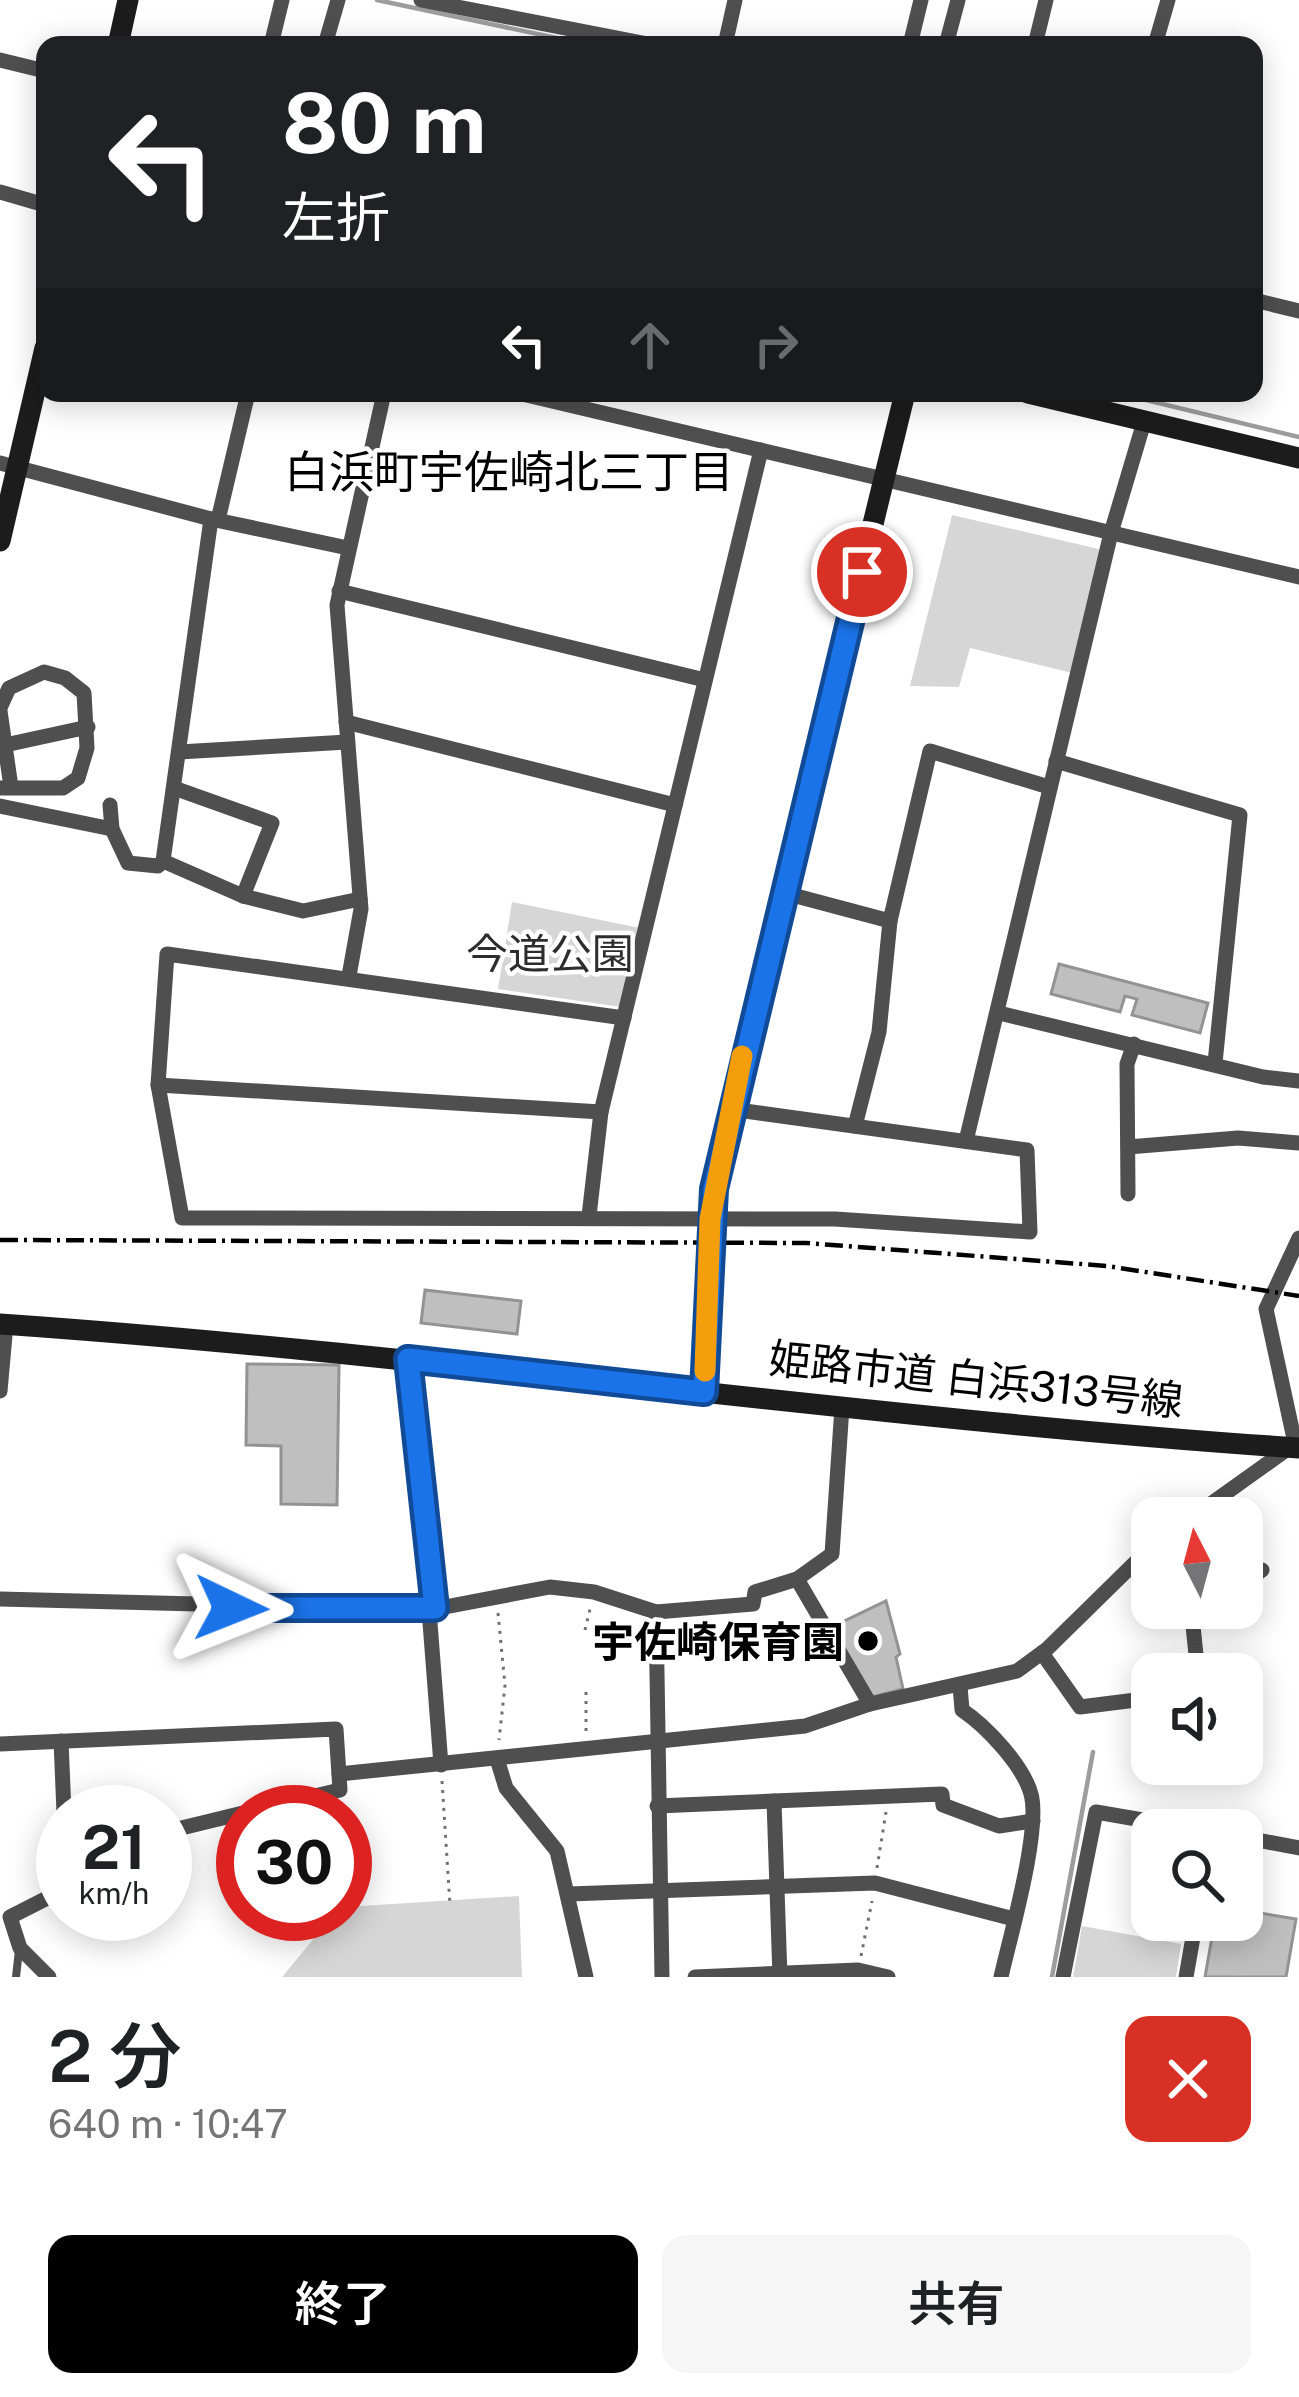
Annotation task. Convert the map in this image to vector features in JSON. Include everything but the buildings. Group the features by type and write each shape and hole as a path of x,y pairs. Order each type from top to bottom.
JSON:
{"street":[{"path":"120,36 128,0"},
{"path":"273,36 282,0"},
{"path":"328,36 338,0"},
{"path":"421,0 607,36"},
{"path":"726,36 735,0"},
{"path":"912,36 921,0"},
{"path":"948,36 958,0"},
{"path":"1037,36 1046,0"},
{"path":"1158,36 1168,0"},
{"path":"0,60 36,69"},
{"path":"0,192 36,202"},
{"path":"1263,302 1299,311"},
{"path":"0,541 8,465 36,376"},
{"path":"110,805 112,829 128,863 158,866 163,861 215,520 246,402"},
{"path":"350,976 360,899 339,591 382,402"},
{"path":"556,402 1299,577"},
{"path":"704,1392 710,1219 730,1109 903,402"},
{"path":"1064,402 1299,458"},
{"path":"966,1141 1111,533 1144,422"},
{"path":"589,1216 601,1112 761,450"},
{"path":"8,465 215,520 348,548"},
{"path":"339,591 705,680"},
{"path":"44,672 65,678 85,693 88,727 77,778 63,788 6,788 0,710 9,688 44,672"},
{"path":"346,722 675,805"},
{"path":"5,745 88,727"},
{"path":"178,752 347,742"},
{"path":"855,1126 879,1033 890,921 931,751 1049,787"},
{"path":"1056,761 1240,814 1215,1063"},
{"path":"174,788 272,824 243,896"},
{"path":"0,806 112,829"},
{"path":"163,861 243,896 303,911 360,899"},
{"path":"781,892 890,921"},
{"path":"624,1018 350,976 166,954 158,1085 182,1218 835,1219 1030,1232 1027,1150 730,1109"},
{"path":"999,1013 1299,1082"},
{"path":"1128,1194 1127,1064 1134,1044"},
{"path":"158,1085 601,1112"},
{"path":"1128,1147 1238,1138 1299,1143"},
{"path":"1222,1497 1295,1448 1266,1309 1299,1238"},
{"path":"0,1391 3,1324"},
{"name":"姫路市道 白浜313号線","path":"3,1324 408,1359 842,1407 1295,1448"},
{"path":"408,1359 432,1609 441,1765"},
{"path":"0,1599 432,1609 550,1587 594,1592 656,1612 753,1604 755,1592 797,1579 832,1554 842,1407"},
{"path":"339,1774 655,1737 805,1726 870,1703 960,1686 1017,1671 1042,1653 1131,1566"},
{"path":"797,1579 870,1703"},
{"path":"656,1612 662,1977"},
{"path":"1042,1653 1080,1707 1131,1701"},
{"path":"960,1686 962,1710 982,1724 1031,1793 1033,1821 1001,1977"},
{"path":"0,1744 336,1729 340,1785"},
{"path":"62,1741 63,1785"},
{"path":"497,1759 506,1788 556,1851 586,1977"},
{"path":"657,1806 942,1794 943,1804 999,1826 1033,1821"},
{"path":"774,1801 780,1975"},
{"path":"1063,1977 1096,1812 1131,1818"},
{"path":"1263,1842 1299,1848"},
{"path":"569,1894 875,1883 1014,1919"},
{"path":"36,1904 10,1917 20,1948 49,1977"},
{"path":"1186,1977 1192,1941"},
{"path":"695,1977 858,1970 888,1977"}],"lane":[{"path":"16,1977 20,1948"}],"path":[{"path":"585,1630 594,1592"},
{"path":"496,1599 505,1685 497,1759"},
{"path":"586,1692 586,1747"},
{"path":"441,1765 450,1905"}],"green space":[{"path":"952,515 1103,550 1072,673 970,648 959,687 910,686"},
{"name":"今道公園","path":"512,902 640,928 621,1007 498,989"},
{"path":"519,1896 522,1977 282,1977 312,1941 372,1941 372,1905"},
{"path":"1082,1926 1131,1935 1131,1941 1181,1944 1176,1977 1073,1977"}],"waterway":[{"path":"377,0 547,36"},
{"path":"1154,402 1299,437"},
{"path":"1052,1977 1093,1752"}],"railway":[{"path":"0,1240 806,1243 1107,1266 1299,1296"}],"slow traffic":[{"path":"705,1371 710,1219 742,1056"}],"place":[{"name":"宇佐崎保育園","path":"868,1641"}],"district":[{"name":"白浜町宇佐崎北三丁目","path":"509,471"}],"route":[{"path":"231,1608 435,1608 408,1359 704,1392 714,1189 781,892 862,572"}]}
